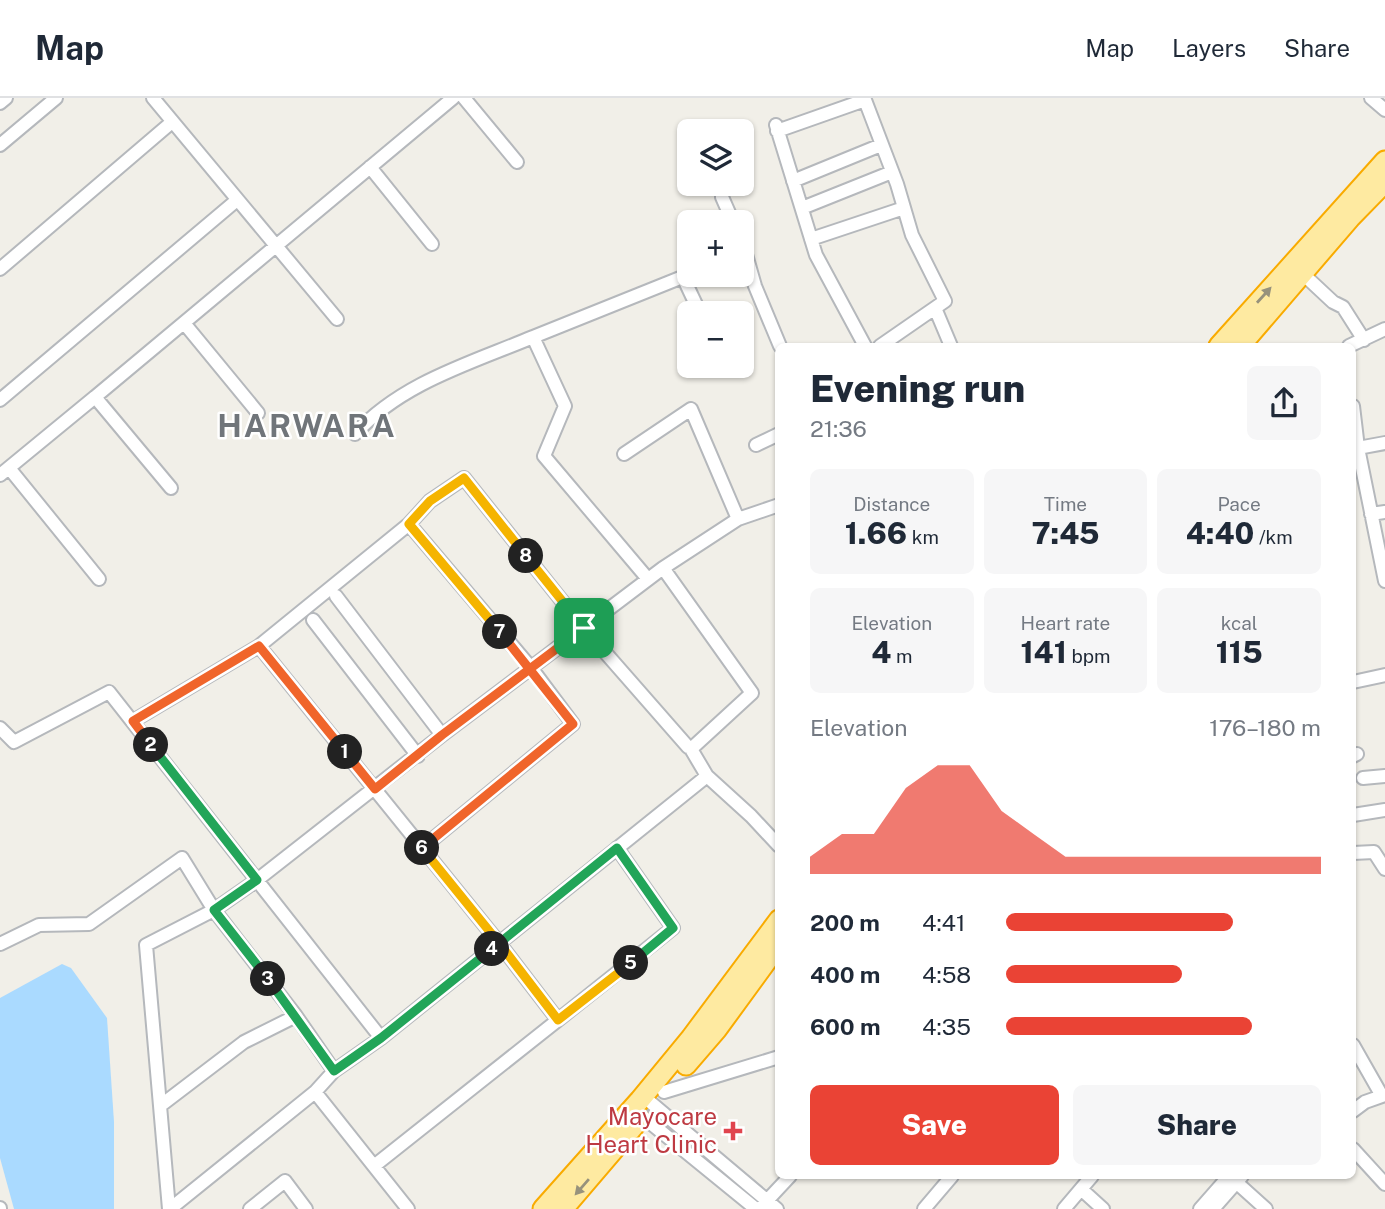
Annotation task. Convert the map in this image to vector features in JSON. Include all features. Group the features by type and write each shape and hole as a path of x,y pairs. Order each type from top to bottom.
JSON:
{"highway":[{"path":"1222,343 1385,161"},
{"path":"1243,343 1385,182"},
{"path":"563,1209 647,1104 691,1038 775,924"},
{"path":"543,1209 647,1104 717,1028 775,949"}],"street":[{"path":"0,103 6,98"},
{"path":"0,145 56,98"},
{"path":"153,98 337,319"},
{"path":"99,579 4,471 453,98"},
{"path":"464,98 517,162"},
{"path":"1371,98 1385,110"},
{"path":"863,343 816,255 776,128 865,100 912,235 944,302 884,343"},
{"path":"0,269 172,122"},
{"path":"793,181 881,145"},
{"path":"370,167 432,244"},
{"path":"802,208 892,172"},
{"path":"722,197 728,210"},
{"path":"0,400 237,200"},
{"path":"811,239 904,208"},
{"path":"1303,274 1333,302 1343,307 1364,340"},
{"path":"355,434 371,417 411,389 677,279"},
{"path":"754,283 779,343"},
{"path":"935,308 950,343"},
{"path":"184,323 258,413"},
{"path":"1356,343 1385,329"},
{"path":"533,337 565,406 544,456 648,579"},
{"path":"95,397 171,488"},
{"path":"624,454 691,409 738,519"},
{"path":"1356,431 1385,580"},
{"path":"756,445 775,436"},
{"path":"1358,448 1385,443"},
{"path":"133,721 259,646 409,524 430,501 464,478 584,628 688,747"},
{"path":"169,1209 146,945 214,910 257,880 442,735 663,568 738,519 775,506"},
{"path":"1371,514 1385,512"},
{"path":"409,524 532,669 573,724 422,848"},
{"path":"663,568 752,693 691,749 707,776 775,842"},
{"path":"336,596 442,735"},
{"path":"313,620 418,756"},
{"path":"259,646 558,1020"},
{"path":"1356,681 1385,676"},
{"path":"0,729 14,742 109,692 381,1038"},
{"path":"169,1209 315,1092 334,1071 381,1038 707,776"},
{"path":"1363,778 1385,776"},
{"path":"1356,815 1385,810"},
{"path":"374,1166 673,928 617,848"},
{"path":"1356,853 1374,852 1385,869"},
{"path":"0,944 39,925 89,924 182,858 214,910 296,1016 334,1071"},
{"path":"160,1106 244,1042 296,1016"},
{"path":"1356,1050 1383,1096 1365,1102 1356,1109"},
{"path":"775,1058 647,1104 765,1207 788,1179"},
{"path":"315,1092 408,1209"},
{"path":"1356,1152 1385,1184"},
{"path":"924,1209 949,1179"},
{"path":"1064,1209 1090,1179"},
{"path":"1200,1209 1235,1179"},
{"path":"1213,1209 1235,1179"},
{"path":"1237,1179 1266,1209"},
{"path":"250,1209 285,1181 306,1209"},
{"path":"1081,1189 1103,1209"}],"water":[{"path":"62,964 71,968 107,1018 114,1122 114,1209 14,1209 0,1158 0,998"}],"place":[{"name":"Mayocare Heart Clinic","path":"733,1131"}],"district":[{"name":"HARWARA","path":"307,426"}],"route":[{"path":"584,628 464,478 430,501 409,524 532,669 573,724 422,848 499,943 558,1020 673,928 617,848 499,943 381,1038 334,1071 296,1016 214,910 257,880 133,721 259,646 375,789 442,735 532,669 584,628"}]}
